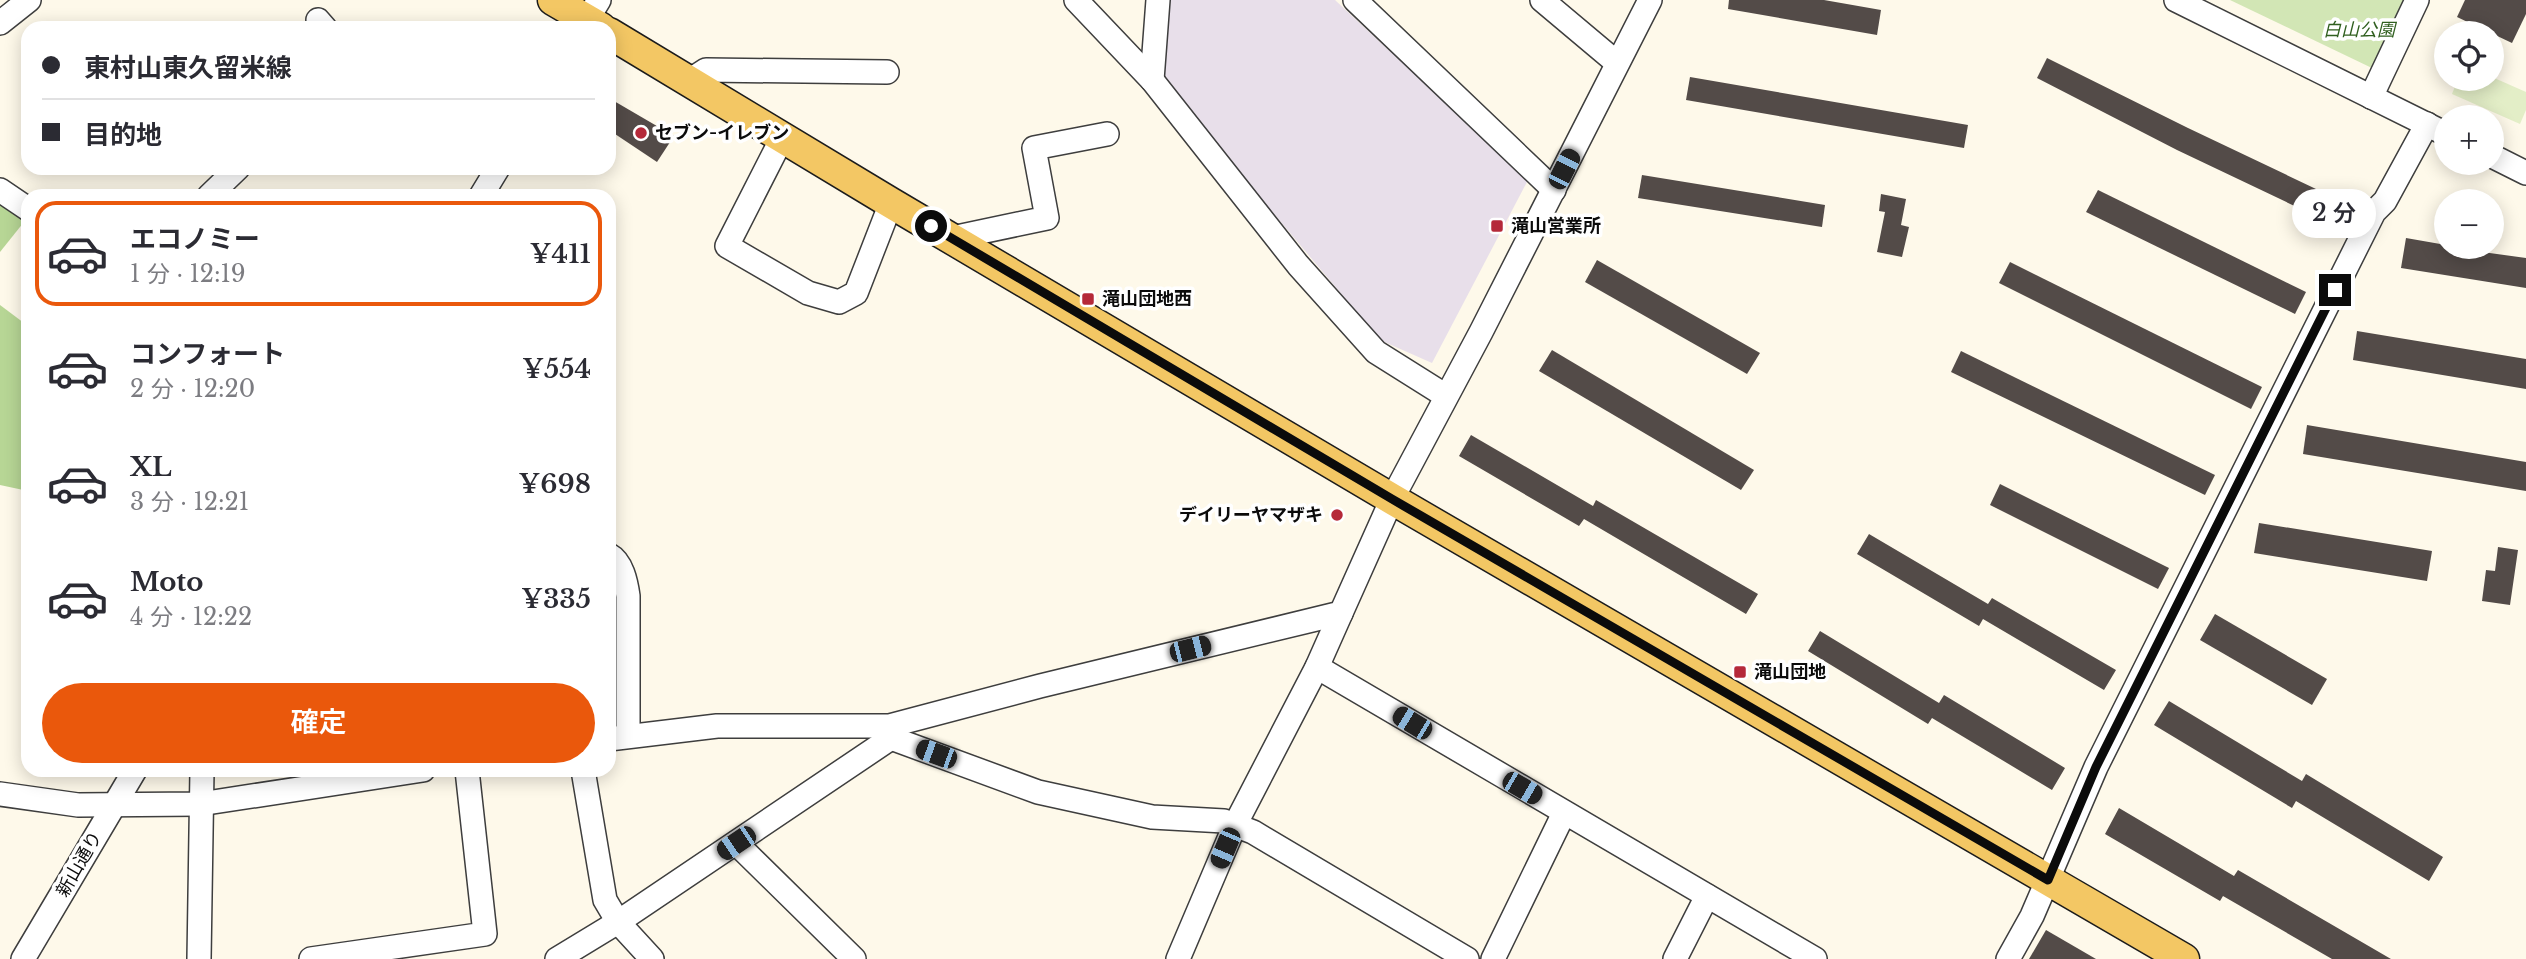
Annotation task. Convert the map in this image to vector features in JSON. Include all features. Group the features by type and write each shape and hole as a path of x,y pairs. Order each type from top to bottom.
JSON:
{"main road":[{"path":"554,0 594,21"},
{"path":"616,35 782,138 1392,499 2184,959"}],"street":[{"path":"0,23 29,0"},
{"path":"1076,0 1152,80 1298,265 1376,352 1446,396"},
{"path":"1152,80 1158,0"},
{"path":"1355,0 1554,190"},
{"path":"1542,0 1617,64"},
{"path":"1178,959 1235,825 1317,667 1392,499 1650,0"},
{"path":"2176,0 2434,128"},
{"path":"2371,97 2417,0"},
{"path":"689,81 706,70 887,72"},
{"path":"2008,959 2032,916 2096,767 2374,212 2385,201 2408,163 2434,133"},
{"path":"952,238 1047,218 1034,148 1107,134"},
{"path":"782,138 727,246 808,293 839,302 856,293 891,203"},
{"path":"2504,162 2526,173"},
{"path":"216,189 231,175"},
{"path":"616,561 624,576 628,596 618,738 717,726 890,732 1038,792 1152,817 1224,821 1253,832 1467,959"},
{"path":"557,959 618,922 736,843 890,732 1053,682 1341,613"},
{"path":"1317,667 1815,959"},
{"name":"新山通り","path":"23,959 131,777"},
{"path":"200,959 202,777"},
{"path":"0,794 78,805 200,804 376,777"},
{"path":"311,959 485,934 468,777"},
{"path":"584,777 605,900 618,922 652,959"},
{"path":"1493,959 1564,813"},
{"path":"736,843 854,959"},
{"path":"1675,959 1707,895"}],"shaded area":[{"path":"1163,0 1335,0 1528,180 1432,363 1380,340 1157,75"}],"green space":[{"name":"白山公園","path":"2230,0 2405,0 2374,69"},
{"path":"2504,82 2526,92 2526,110 2520,124 2504,117 2504,105 2477,105 2452,94 2453,91 2504,91"},
{"path":"0,198 21,212 21,226 0,252"},
{"path":"0,305 21,321 21,490 0,485"}],"building":[{"path":"1729,0 1824,0 1881,10 1877,35 1728,9"},
{"path":"2465,0 2526,0 2526,14 2512,43 2504,39 2504,21 2465,21 2457,17"},
{"path":"2047,58 2356,208 2345,230 2177,150 2037,78"},
{"path":"1690,77 1968,125 1964,148 1686,100"},
{"name":"セブン-イレブン","path":"616,102 674,136 657,162 616,135"},
{"path":"1642,175 1825,205 1822,227 1638,198"},
{"path":"2098,190 2306,292 2295,314 2086,212"},
{"path":"1881,194 1906,199 1901,225 1909,227 1902,257 1877,252 1885,212 1879,211"},
{"path":"2406,238 2434,243 2434,259 2504,259 2504,255 2526,258 2526,288 2401,268"},
{"path":"1597,260 1760,353 1747,374 1585,282"},
{"path":"2010,262 2262,387 2251,409 1999,283"},
{"path":"2357,331 2526,359 2526,389 2353,360"},
{"path":"1552,350 1754,470 1741,490 1539,371"},
{"path":"1961,351 2215,475 2205,495 1951,372"},
{"path":"2307,425 2526,462 2526,491 2303,454"},
{"path":"1471,435 1593,506 1596,500 1758,594 1746,614 1584,519 1579,526 1459,456"},
{"path":"2000,484 2169,568 2158,589 1990,505"},
{"path":"2259,523 2432,551 2427,581 2254,553"},
{"path":"1869,534 1988,604 1992,598 2116,670 2104,690 1983,619 1979,626 1857,554"},
{"path":"2498,547 2518,550 2510,605 2482,601 2486,570 2495,571"},
{"path":"2215,614 2327,679 2312,705 2200,640"},
{"path":"1820,631 1939,703 1944,695 2065,768 2052,790 1932,718 1928,724 1808,651"},
{"path":"2169,701 2302,781 2306,774 2443,857 2429,881 2296,801 2292,808 2154,725"},
{"path":"2119,808 2234,876 2238,870 2391,959 2332,959 2223,896 2220,901 2105,834"},
{"path":"2046,930 2096,959 2029,959"}],"place":[{"name":"セブン-イレブン","path":"641,133"},
{"name":"滝山営業所","path":"1497,226"},
{"name":"滝山団地西","path":"1088,299"},
{"name":"デイリーヤマザキ","path":"1337,515"},
{"name":"滝山団地","path":"1740,672"}],"route":[{"path":"931,226 1392,499 2048,880 2096,767 2335,290"}]}
